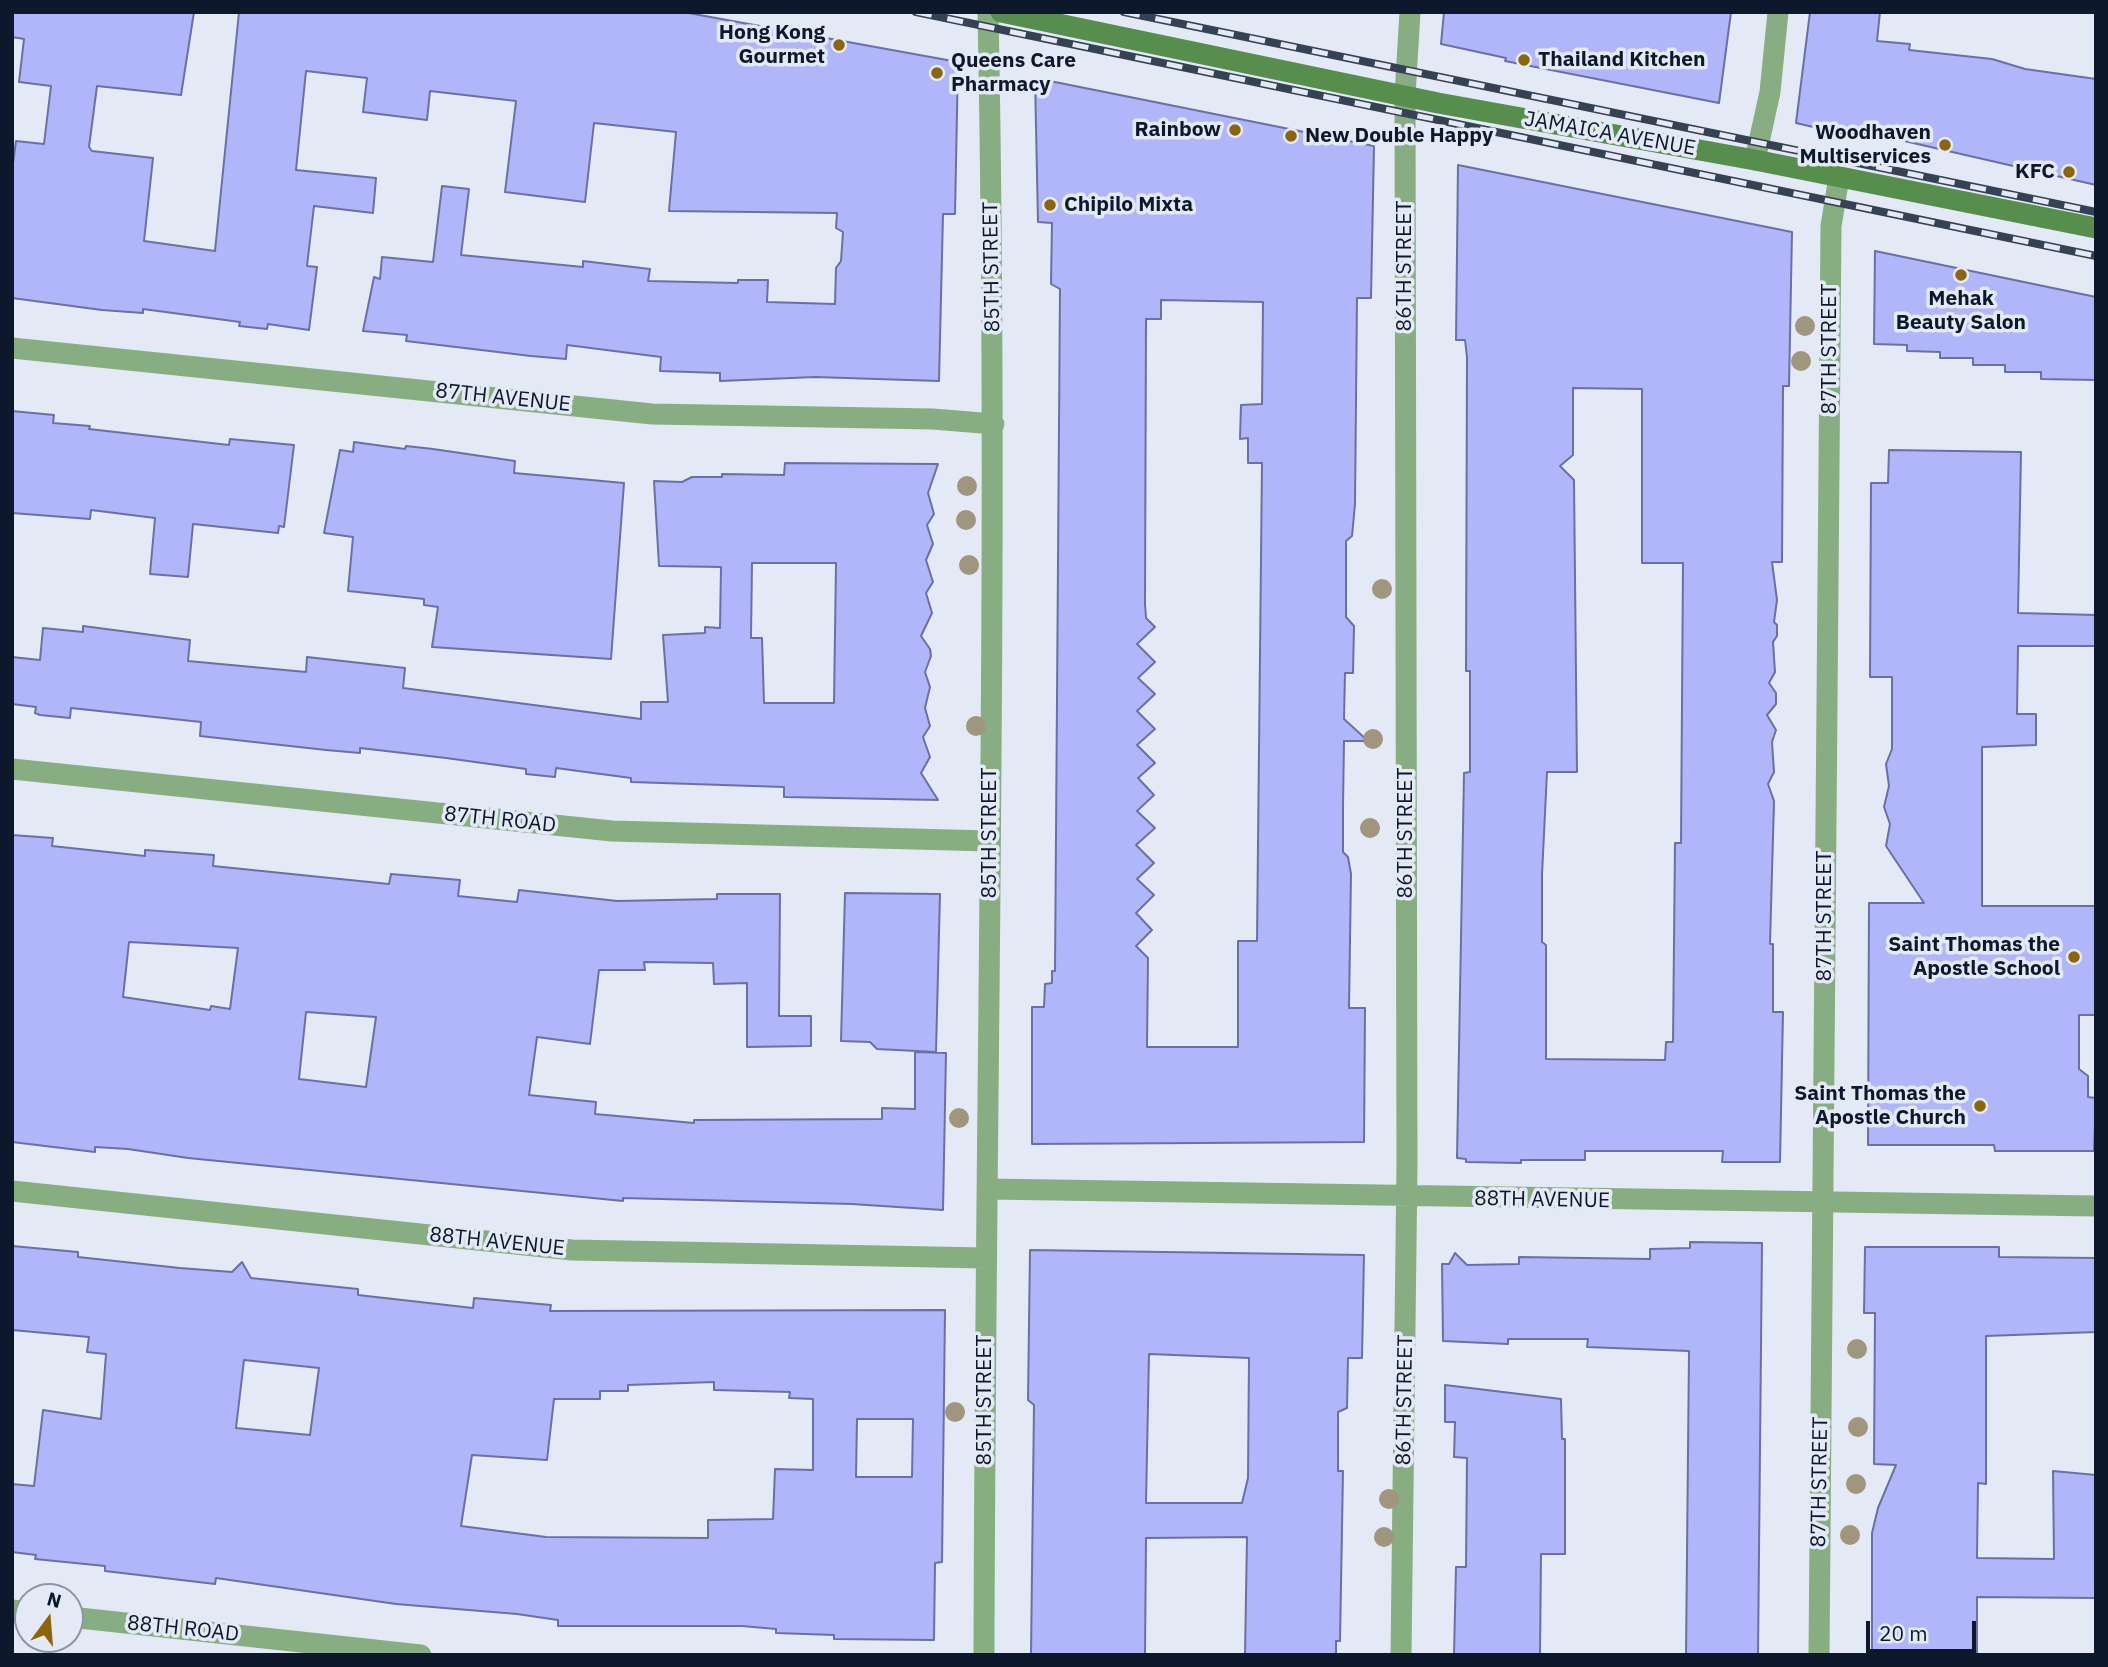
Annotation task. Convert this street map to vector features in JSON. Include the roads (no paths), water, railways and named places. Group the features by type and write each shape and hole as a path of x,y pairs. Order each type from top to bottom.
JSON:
{"main road":[{"name":"JAMAICA AVENUE","path":"1001,12 1405,95 1755,160 2096,228"}],"street":[{"name":"85TH STREET","path":"984,1655 985,1258 988,1189 994,425 988,12"},
{"name":"86TH STREET","path":"1401,1655 1407,1198 1405,95 1410,12"},
{"path":"1755,160 1770,92 1778,12"},
{"name":"87TH STREET","path":"1819,1655 1831,226 1839,177"},
{"name":"87TH AVENUE","path":"12,348 652,414 933,419 994,425"},
{"name":"87TH ROAD","path":"12,769 612,831 989,841"},
{"name":"88TH AVENUE","path":"988,1189 1407,1198 2096,1206"},
{"name":"88TH AVENUE","path":"12,1191 572,1250 985,1258"},
{"name":"88TH ROAD","path":"84,1619 421,1655"}],"railway":[{"path":"916,12 2096,256"},
{"path":"1124,12 2096,212"}],"place":[{"name":"Hong Kong Gourmet","path":"839,45"},
{"name":"Thailand Kitchen","path":"1524,60"},
{"name":"Queens Care Pharmacy","path":"937,73"},
{"name":"Rainbow","path":"1235,130"},
{"name":"New Double Happy","path":"1291,136"},
{"name":"Woodhaven Multiservices","path":"1945,145"},
{"name":"KFC","path":"2069,172"},
{"name":"Chipilo Mixta","path":"1050,205"},
{"name":"Mehak Beauty Salon","path":"1961,275"},
{"name":"Saint Thomas the Apostle School","path":"2074,957"},
{"name":"Saint Thomas the Apostle Church","path":"1980,1106"}]}
